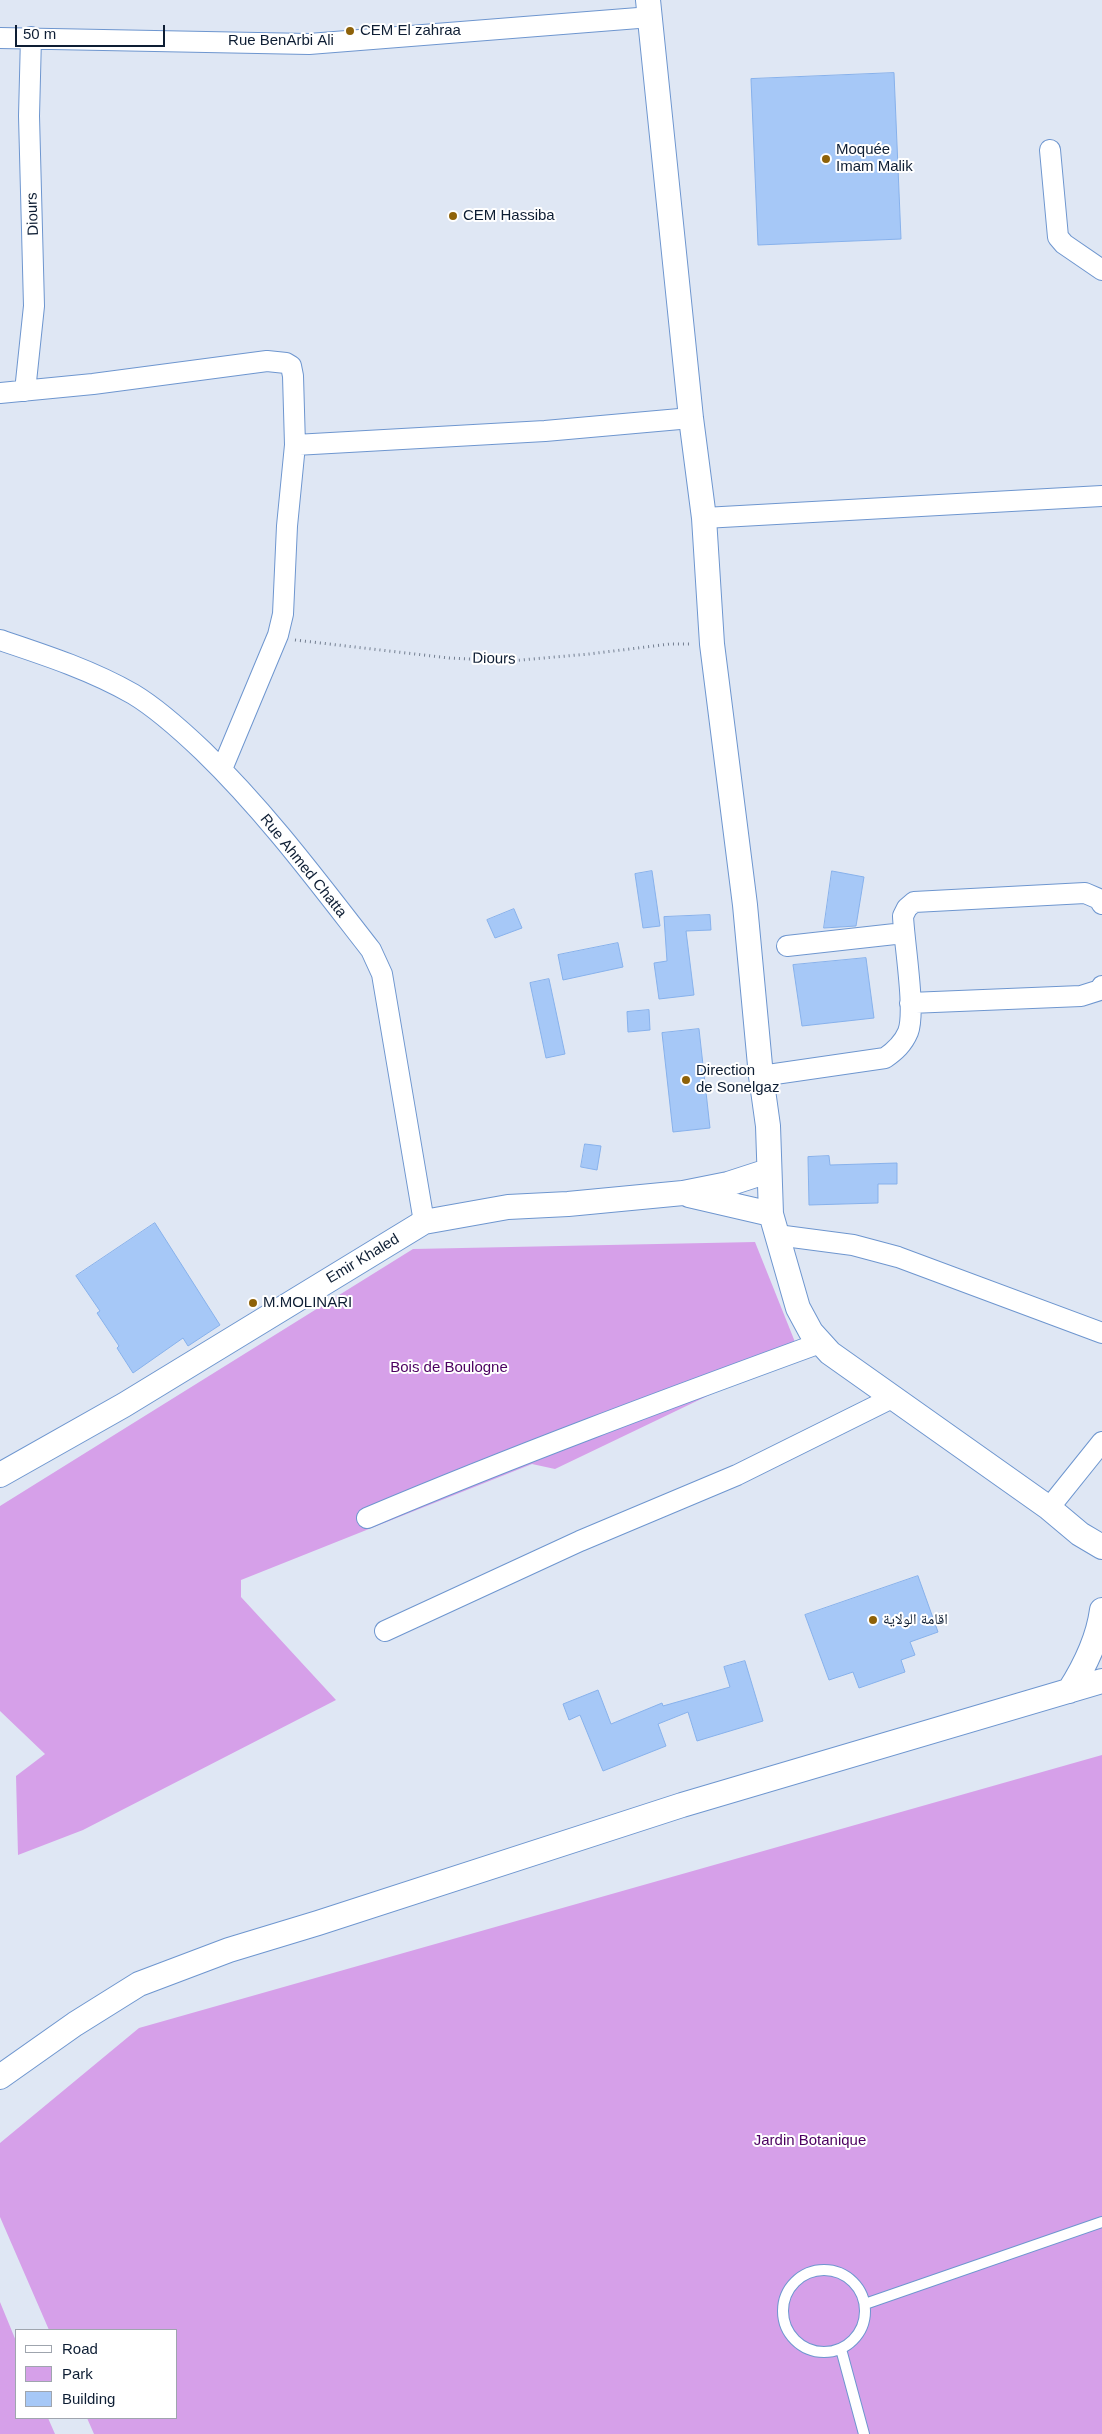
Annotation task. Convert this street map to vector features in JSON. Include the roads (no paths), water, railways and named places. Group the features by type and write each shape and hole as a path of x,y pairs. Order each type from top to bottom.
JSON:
{"street":[{"name":"Rue BenArbi Ali","path":"0,38 31,37 309,44 650,9"},
{"path":"650,9 691,418 704,518 712,644 745,905 761,1076 768,1126 768,1171 774,1225 798,1308 803,1320 820,1343 892,1398 1049,1508 1080,1534 1102,1547"},
{"name":"Diours","path":"25,391 34,306 29,116 31,37"},
{"path":"1050,150 1058,237 1064,244 1102,270"},
{"path":"0,393 267,361 286,363 291,366 295,445 287,526 283,614 278,635 222,770"},
{"path":"295,445 545,431 691,418"},
{"path":"704,518 1102,496"},
{"name":"Rue Ahmed Chatta","path":"0,640 58,659 133,694 189,738 222,770 294,852 371,950 382,974 424,1222"},
{"path":"761,1076 886,1058 899,1048 909,1031 910,1003 903,916 906,908 914,902 1085,893 1099,899 1102,904"},
{"path":"788,946 904,934"},
{"path":"910,1003 1081,996 1100,990 1102,986"},
{"path":"683,1193 728,1184 768,1171"},
{"path":"683,1193 774,1225 898,1257 1102,1333"},
{"name":"Emir Khaled","path":"0,1475 124,1405 424,1222 508,1207 568,1204 683,1193"},
{"path":"367,1518 468,1475 625,1414 820,1343"},
{"path":"384,1631 580,1541 737,1475 892,1398"},
{"path":"1049,1508 1102,1442"},
{"path":"1080,1534 1102,1566"},
{"path":"1070,1691 1092,1649 1100,1626 1102,1610"},
{"path":"0,2077 75,2024 139,1984 229,1950 682,1805 1102,1681"}],"lane":[{"path":"865,2304 1102,2222"},
{"path":"828,2270 841,2273 853,2280 861,2291 865,2304 866,2318 861,2331 852,2342 840,2349 827,2352 814,2351 796,2341 785,2324 783,2310 785,2297 792,2285 802,2276 814,2271 828,2270"},
{"path":"840,2349 864,2434"}],"place":[{"name":"CEM El zahraa","path":"350,31"},
{"name":"Moquée Imam Malik","path":"826,159"},
{"name":"CEM Hassiba","path":"453,216"},
{"name":"Direction de Sonelgaz","path":"686,1080"},
{"name":"M.MOLINARI","path":"253,1303"},
{"name":"اقامة الولاية","path":"873,1620"}],"park label":[{"name":"Bois de Boulogne","path":"449,1368"},
{"name":"Jardin Botanique","path":"810,2141"}]}
